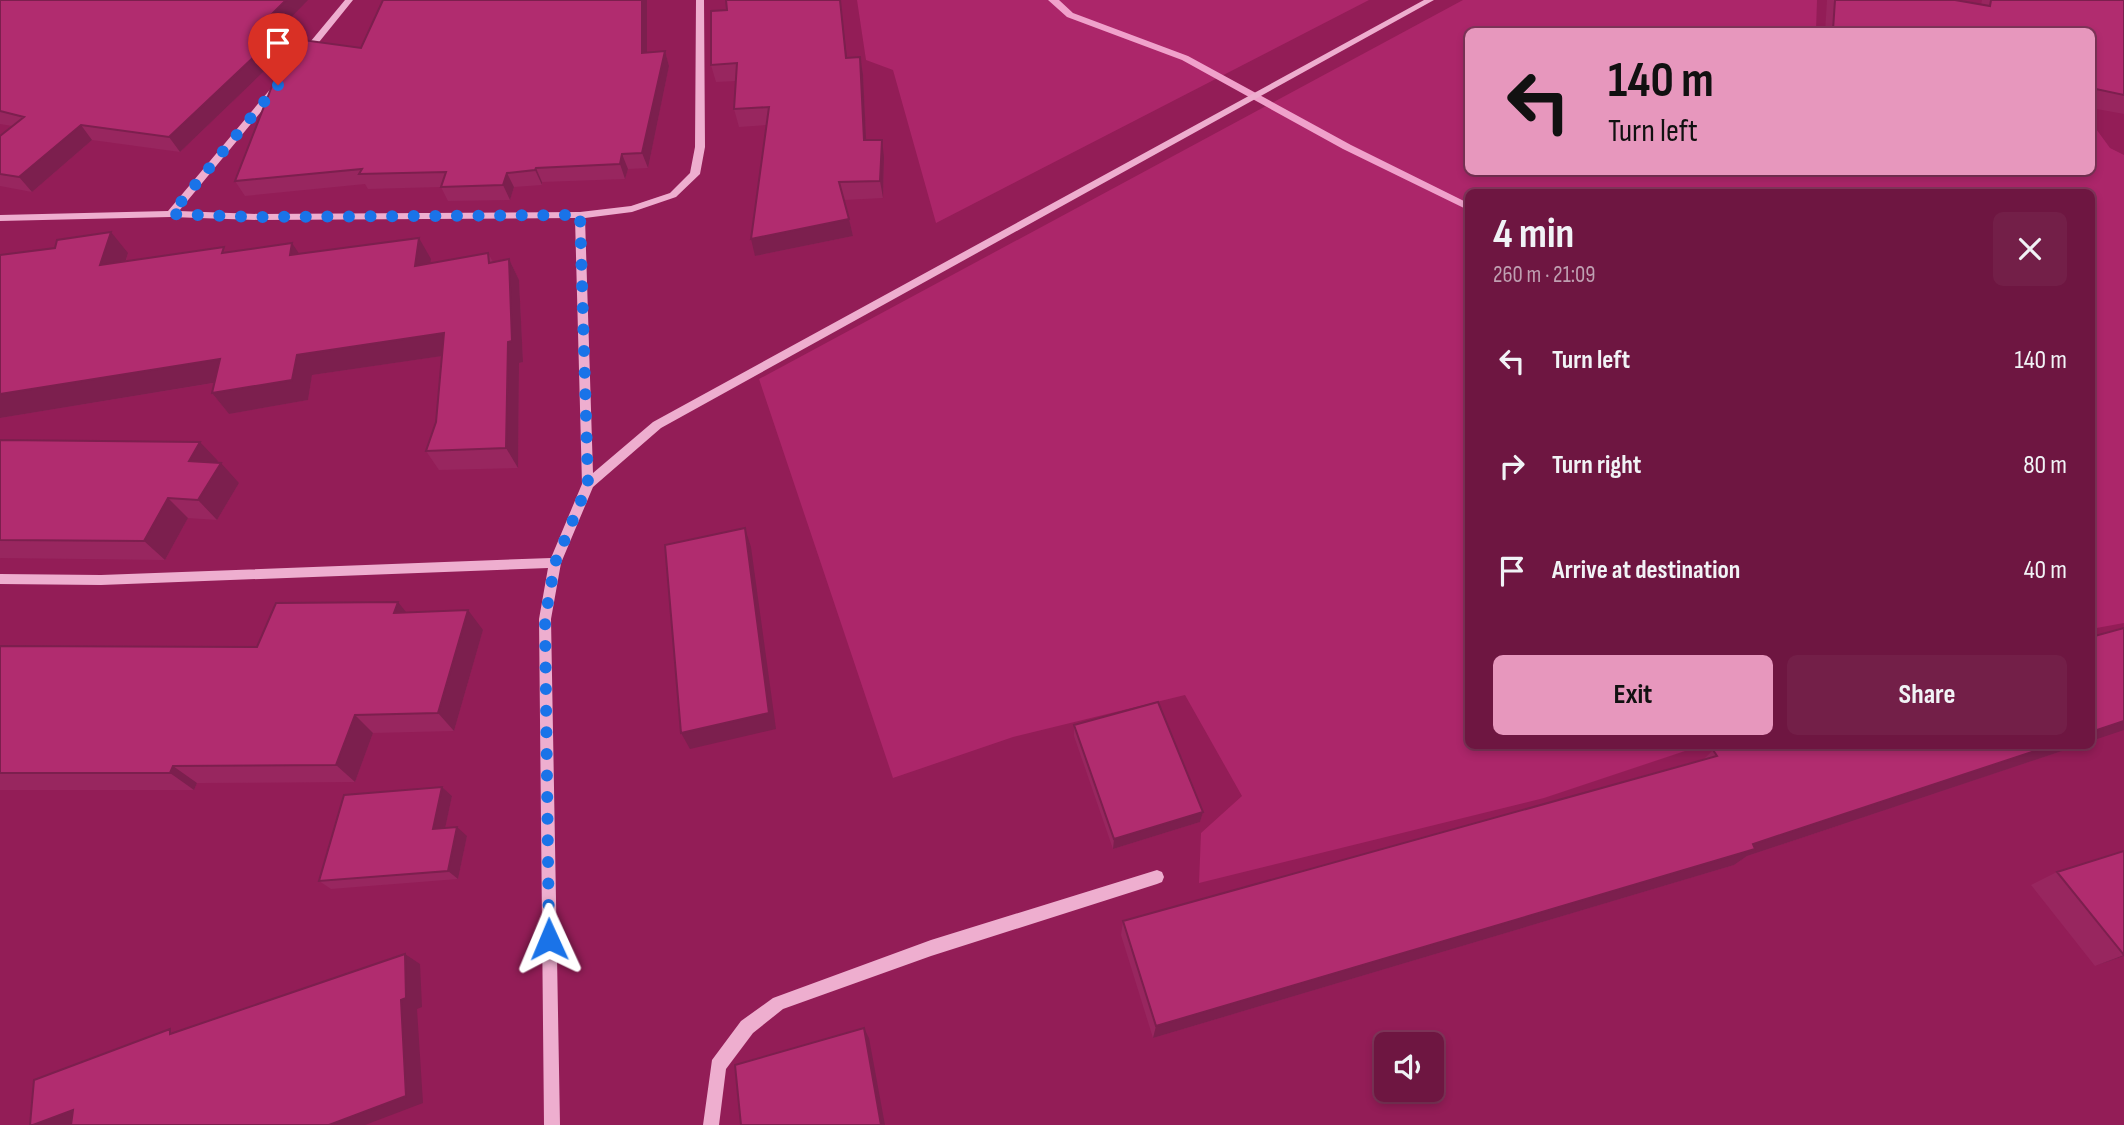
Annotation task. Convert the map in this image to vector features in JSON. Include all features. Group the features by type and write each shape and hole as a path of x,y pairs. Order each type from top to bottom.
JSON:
{"street":[{"path":"296,64 349,0"},
{"path":"0,218 171,214 259,217 580,215 632,209 673,195 695,174 701,148 700,0"},
{"path":"588,484 657,425 1430,0"},
{"path":"171,214 287,75"},
{"path":"552,1125 545,619 555,563 588,484 580,215"},
{"path":"0,579 101,580 555,563"},
{"path":"711,1125 718,1066 747,1027 778,1003 931,948 1157,877"}],"shaded area":[{"path":"857,0 1369,0 936,223 893,70 866,60"},
{"path":"1463,0 1817,0 1816,28 1465,28 1465,175 2095,175 2095,127 2110,148 2124,155 2124,623 2095,628 2095,189 1465,189 1465,749 1691,749 1544,798 1199,883 1201,833 1242,796 1185,695 1013,737 893,778 759,379"}],"building":[{"path":"0,0 286,0 252,34 275,37 169,137 81,125 19,177 0,174 0,136 24,117 0,111"},
{"path":"383,0 642,0 642,53 665,51 642,153 622,154 620,164 536,168 507,173 503,185 441,187 446,172 359,174 362,169 235,181 279,68 303,40 361,48"},
{"path":"726,0 840,0 846,58 860,57 864,140 882,140 880,181 839,182 849,219 751,239 769,107 734,109 737,63 711,65 711,11 727,10"},
{"path":"1835,0 1955,0 1990,6 1991,0 2124,0 2124,95 2095,89 2095,28 1833,28"},
{"path":"111,232 100,265 224,247 222,253 292,243 290,255 419,238 415,266 488,253 489,263 509,259 512,341 508,342 506,448 426,451 436,422 444,333 297,355 292,380 212,393 220,359 0,394 0,255 55,248 57,240"},
{"path":"0,440 200,442 189,461 221,463 198,500 168,498 144,541 0,540"},
{"path":"745,528 769,713 681,733 665,545"},
{"path":"398,602 394,613 468,610 438,713 355,715 336,765 173,766 170,773 0,773 0,646 257,647 276,603"},
{"path":"2124,628 2124,721 2095,731 2095,636"},
{"path":"1158,702 1203,812 1114,839 1074,725"},
{"path":"2041,749 1753,844 1755,849 1156,1026 1123,921 1717,756 1713,750"},
{"path":"442,787 433,829 457,827 448,871 319,881 344,795"},
{"path":"2124,851 2124,955 2057,872"},
{"path":"405,954 406,998 401,1000 406,1096 329,1125 71,1125 73,1110 30,1125 34,1080 170,1029 170,1034"},
{"path":"864,1028 881,1125 741,1125 735,1065"}],"waterway":[{"path":"1053,0 1070,15 1185,58 1347,147 1465,206"}],"route":[{"path":"278,85 171,214 259,217 580,215 588,484 555,563 545,619 549,939"}]}
